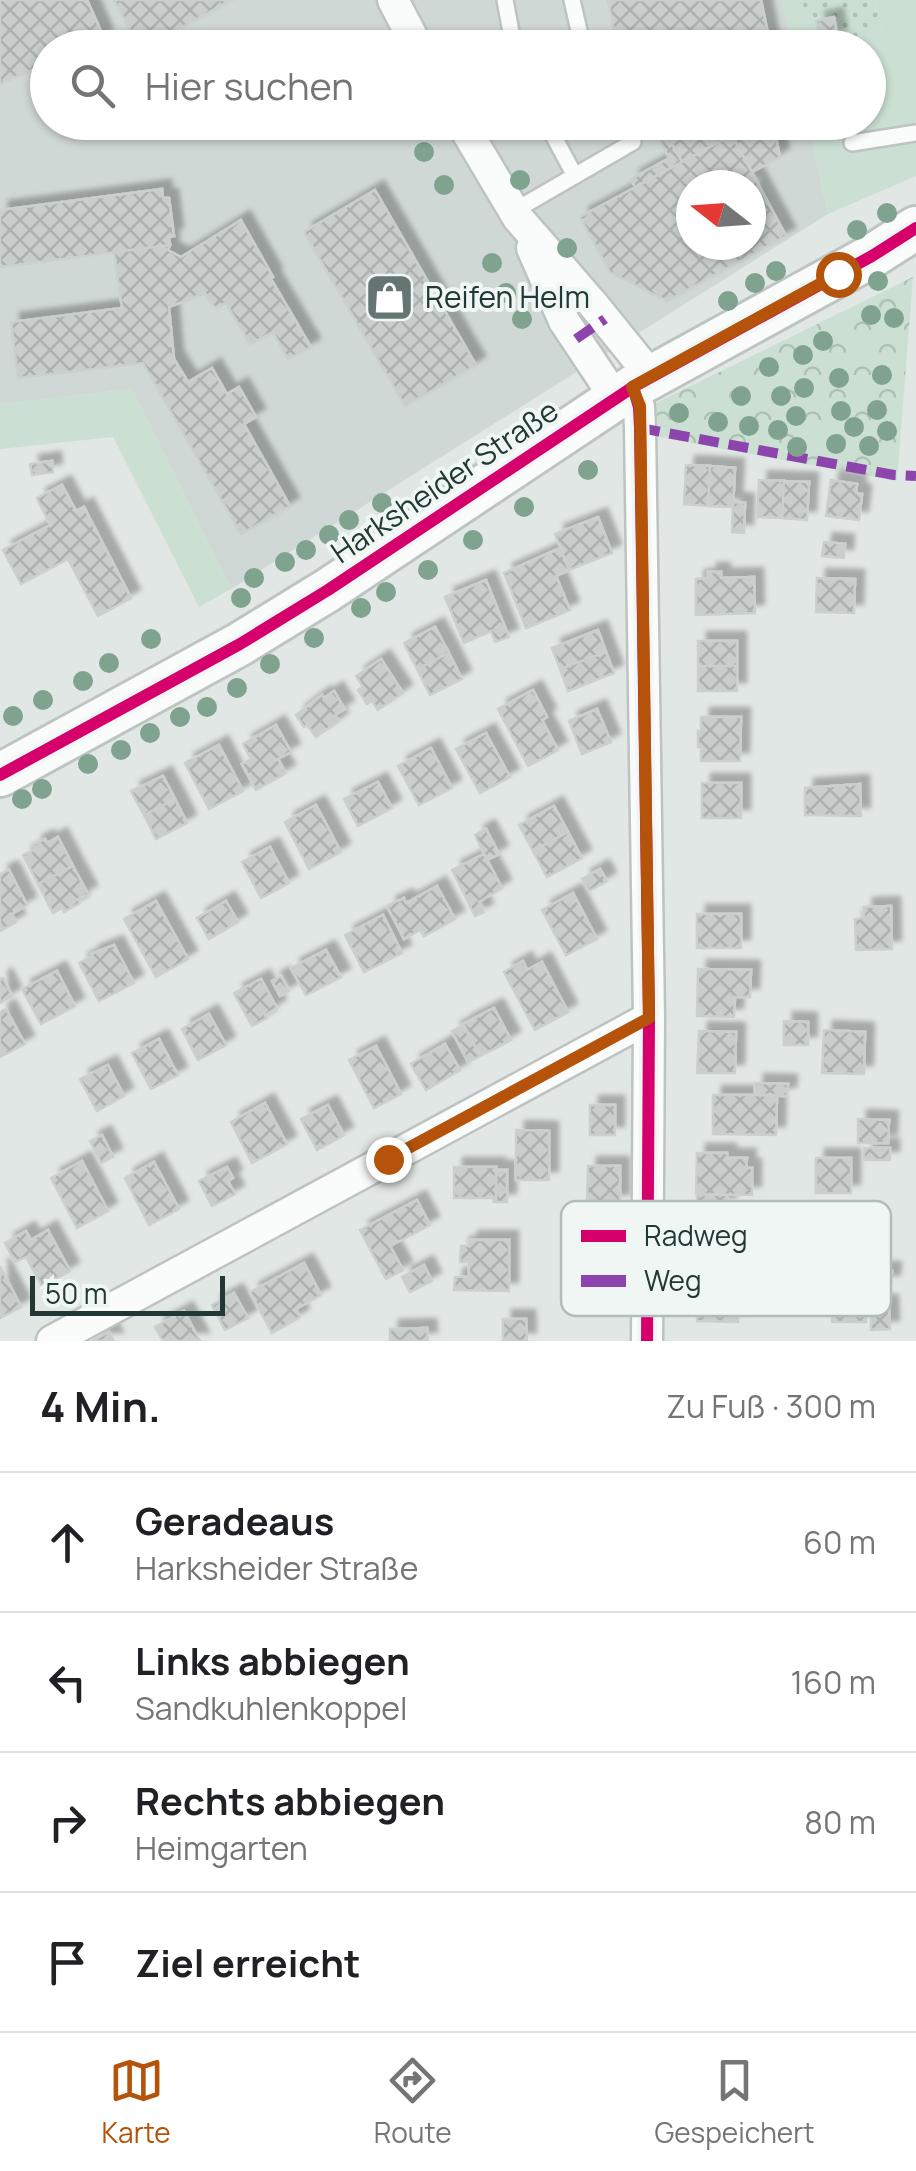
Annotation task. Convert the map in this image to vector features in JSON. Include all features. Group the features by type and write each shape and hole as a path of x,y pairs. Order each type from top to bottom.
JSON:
{"main road":[{"name":"Harksheider Straße","path":"0,775 255,635 633,387 916,228"}],"street":[{"path":"393,0 409,30"},
{"path":"471,140 516,214 564,321 633,387"},
{"path":"516,214 592,303 640,406 648,1201"},
{"path":"52,1341 649,1018"},
{"path":"647,1316 647,1341"}],"lane":[{"path":"505,0 511,30"},
{"path":"572,0 579,30"},
{"path":"886,138 916,133"},
{"path":"556,140 575,176"},
{"path":"516,214 632,140"},
{"path":"852,143 871,140"}],"shaded area":[{"path":"0,0 782,0 788,30 30,30 30,140 812,140 828,214 766,253 766,170 676,170 676,260 755,260 231,589 132,389 0,404"}],"green space":[{"path":"782,0 802,0 810,30 788,30"},
{"path":"802,0 875,0 882,30 809,30"},
{"path":"875,0 916,0 916,176 828,214 812,140 886,140 886,30 882,30"},
{"path":"913,277 897,481 659,437 656,403"},
{"path":"132,389 231,589 199,607 113,437 0,449 0,404"}],"building":[{"path":"0,0 87,0 100,30 30,30 30,71 0,84"},
{"path":"114,0 229,0 177,30 130,30"},
{"path":"608,0 761,0 767,30 614,30"},
{"path":"834,17 836,30 818,30 816,21"},
{"path":"660,140 670,140 682,162 635,187 631,179 669,158"},
{"path":"670,140 723,140 682,162"},
{"path":"723,140 735,140 751,170 676,170 676,260 742,260 667,301 610,272 580,217"},
{"path":"735,140 777,140 780,157 751,170"},
{"path":"162,189 163,198 169,198 174,236 169,237 170,245 0,267 0,210"},
{"name":"Reifen Helm","path":"375,190 476,365 405,406 304,232"},
{"path":"766,199 786,236 766,247"},
{"path":"241,220 311,347 288,359 273,332 250,344 226,303 215,308 205,293 169,307 174,359 188,382 212,368 227,394 239,387 256,417 244,424 290,506 241,534 143,363 18,378 11,322 122,308 114,252 170,245 168,250 181,257"},
{"path":"52,461 53,472 32,475 30,464"},
{"path":"686,465 710,466 708,506 684,504"},
{"path":"710,466 735,468 733,507 708,506"},
{"path":"759,480 784,481 782,518 757,517"},
{"path":"831,480 857,484 856,493 862,494 859,520 826,516"},
{"path":"784,481 809,482 807,520 782,518"},
{"path":"62,485 76,511 84,507 131,598 98,616 68,559 21,584 3,550 50,525 37,498"},
{"path":"733,502 745,503 744,533 732,532"},
{"path":"598,517 612,553 569,570 555,534"},
{"path":"824,542 845,544 844,558 822,556"},
{"path":"560,548 569,570 556,576 570,610 526,628 504,573"},
{"path":"708,572 721,572 721,578 754,577 755,613 696,615 696,579 708,578"},
{"path":"817,578 855,579 854,613 816,612"},
{"path":"486,580 509,637 495,642 491,631 464,643 445,597"},
{"path":"435,627 449,653 417,669 404,643"},
{"path":"598,630 606,652 560,669 552,648"},
{"path":"698,641 737,641 737,666 698,666"},
{"path":"606,652 614,673 568,691 560,669"},
{"path":"449,653 462,679 430,695 417,669"},
{"path":"381,659 403,693 378,710 372,701 367,704 358,690 363,687 356,676"},
{"path":"698,666 737,666 737,691 698,691"},
{"path":"533,690 547,717 542,720 558,750 528,766 498,709"},
{"path":"334,691 345,709 335,715 339,721 316,737 296,715 322,695 324,698"},
{"path":"597,709 611,742 582,754 569,721"},
{"path":"701,717 741,717 740,761 701,761"},
{"path":"276,725 291,752 278,759 286,773 256,790 242,764 251,759 243,744"},
{"path":"486,733 510,777 480,793 456,749"},
{"path":"219,745 243,791 209,809 185,763"},
{"path":"431,748 452,788 419,805 398,766"},
{"path":"163,776 175,799 144,815 131,791"},
{"path":"378,782 392,808 358,826 344,799"},
{"path":"702,783 741,783 741,818 702,818"},
{"path":"860,784 861,816 805,815 805,788"},
{"path":"175,799 187,823 156,839 144,815"},
{"path":"316,805 341,852 309,869 285,822"},
{"path":"554,806 568,832 533,851 519,825"},
{"path":"486,829 499,854 487,860 475,835"},
{"path":"568,832 582,858 547,877 533,851"},
{"path":"58,837 73,866 38,884 23,855 36,849 33,845"},
{"path":"270,847 289,883 261,898 242,862"},
{"path":"484,854 502,888 479,902 484,912 475,916 452,870"},
{"path":"73,866 88,894 64,912 62,908 53,913 38,884"},
{"path":"600,869 607,881 589,891 582,879"},
{"path":"9,870 27,905 12,914 16,922 0,931 0,874"},
{"path":"437,886 455,919 424,936 420,930 404,939 387,906 404,898 406,903"},
{"path":"573,893 597,939 566,955 542,910"},
{"path":"156,901 188,959 156,977 124,919"},
{"path":"226,901 238,922 209,939 197,918"},
{"path":"891,906 892,949 856,950 855,919 864,918 864,907"},
{"path":"697,914 741,914 741,948 697,948"},
{"path":"383,915 402,953 364,972 345,935"},
{"path":"114,945 134,983 99,1001 79,963"},
{"path":"326,950 341,977 306,995 291,968"},
{"path":"523,961 527,970 542,962 568,1012 535,1030 504,972"},
{"path":"698,969 751,970 750,997 735,997 734,1017 697,1016"},
{"path":"57,971 75,1006 41,1024 22,989"},
{"path":"281,976 289,991 280,996 272,981"},
{"path":"3,978 12,996 0,1003 0,979"},
{"path":"261,979 277,1008 252,1026 234,993"},
{"path":"494,1008 511,1040 480,1056 463,1024"},
{"path":"6,1009 25,1044 0,1057 0,1012"},
{"path":"209,1014 226,1045 198,1060 182,1029"},
{"path":"784,1021 808,1022 808,1045 784,1045"},
{"path":"464,1025 480,1056 468,1062 452,1031"},
{"path":"824,1030 865,1032 864,1074 822,1073"},
{"path":"699,1031 736,1032 735,1073 697,1073"},
{"path":"159,1039 178,1075 151,1089 132,1053"},
{"path":"445,1044 460,1070 426,1090 411,1064"},
{"path":"376,1046 401,1094 374,1108 349,1060"},
{"path":"108,1065 124,1096 97,1111 80,1079"},
{"path":"755,1083 788,1084 787,1096 755,1095"},
{"path":"713,1095 777,1095 776,1135 713,1134"},
{"path":"265,1103 287,1144 252,1163 231,1122"},
{"path":"328,1105 344,1135 317,1150 301,1119"},
{"path":"590,1105 615,1105 615,1135 590,1135"},
{"path":"858,1119 889,1120 888,1143 858,1143"},
{"path":"516,1130 549,1131 549,1180 516,1180"},
{"path":"102,1135 113,1157 101,1163 90,1141"},
{"path":"864,1148 890,1148 890,1160 864,1160"},
{"path":"697,1153 747,1158 746,1168 752,1168 752,1195 696,1194"},
{"path":"816,1158 851,1158 851,1193 816,1193"},
{"path":"82,1161 108,1211 77,1228 51,1178"},
{"path":"154,1162 179,1209 149,1225 125,1178"},
{"path":"588,1166 620,1166 620,1201 587,1201"},
{"path":"227,1167 233,1178 228,1181 235,1194 212,1206 199,1181"},
{"path":"454,1167 496,1167 496,1198 454,1198"},
{"path":"496,1170 507,1170 507,1202 494,1202"},
{"path":"697,1195 727,1195 727,1201 697,1201"},
{"path":"417,1200 430,1225 390,1246 403,1270 386,1279 360,1230"},
{"path":"48,1230 70,1271 42,1286 26,1257 15,1262 5,1243 26,1231 31,1240"},
{"path":"469,1240 509,1240 509,1291 454,1290 455,1277 469,1277 469,1262 460,1262 461,1246 469,1246"},
{"path":"304,1263 321,1295 296,1309 300,1317 272,1333 250,1292"},
{"path":"424,1265 432,1281 410,1292 402,1277"},
{"path":"0,1266 21,1307 0,1318"},
{"path":"234,1293 248,1318 225,1330 212,1305"},
{"path":"184,1311 200,1341 163,1341 155,1327"},
{"path":"697,1316 738,1316 738,1322 697,1321"},
{"path":"832,1316 866,1316 866,1322 832,1322"},
{"path":"871,1316 889,1316 890,1329 871,1330"},
{"path":"503,1319 526,1319 527,1341 503,1341"},
{"path":"427,1328 428,1341 390,1341 390,1329"},
{"path":"109,1332 114,1341 92,1341"}],"marked path":[{"path":"576,339 605,319"},
{"path":"640,428 916,476"}],"cycle path":[{"path":"0,775 240,644 633,387 916,228"},
{"path":"633,387 640,428 648,1201"},
{"path":"647,1316 647,1341"}],"place":[{"name":"Reifen Helm","path":"390,298"}],"route":[{"path":"388,1159 649,1018 640,406 632,387 838,274"}]}
